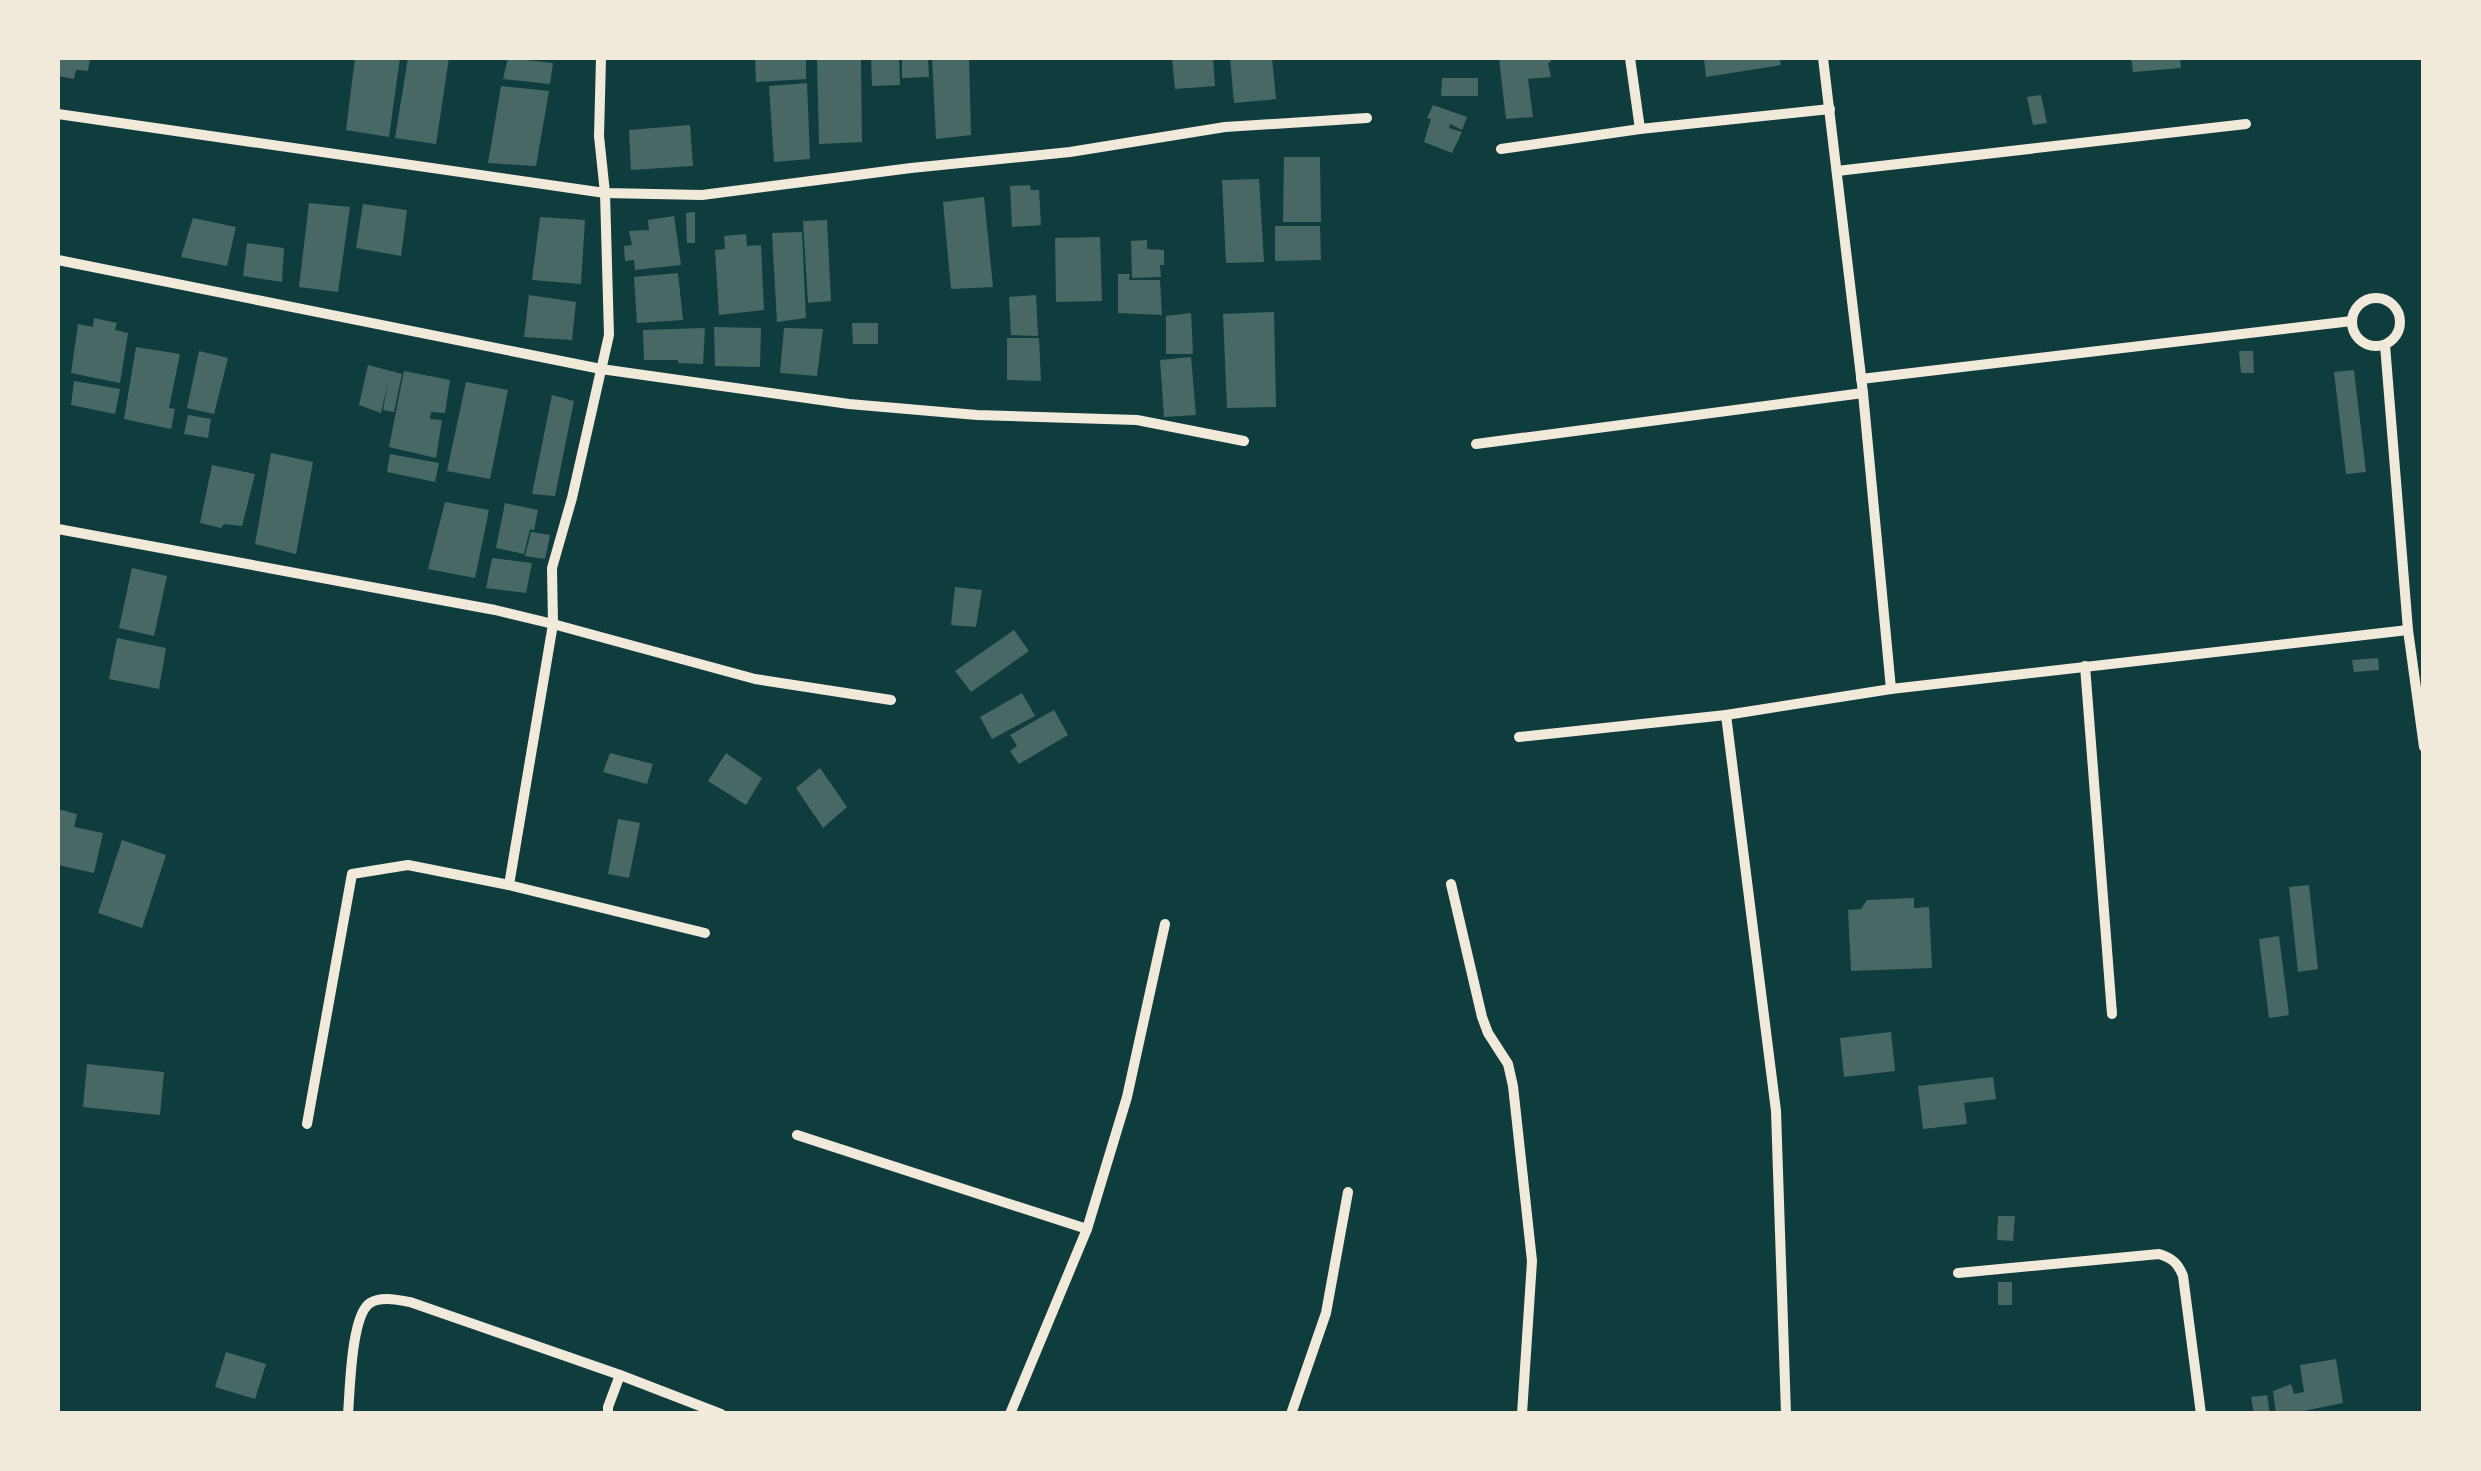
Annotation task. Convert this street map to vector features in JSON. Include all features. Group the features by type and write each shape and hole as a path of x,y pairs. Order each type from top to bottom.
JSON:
{"street":[{"path":"510,886 552,624 552,568 609,335 605,193 599,136 602,58"},
{"path":"1630,58 1640,129"},
{"path":"1823,58 1863,393 1890,688"},
{"path":"1501,150 1640,129 1830,109"},
{"path":"58,114 605,193 702,195 1070,152 1224,127 1367,118"},
{"path":"1837,171 2246,124"},
{"path":"58,260 602,369 849,404 977,416 1138,420 1244,441"},
{"path":"2386,299 2395,306 2400,328 2386,345 2370,345 2356,336 2354,310 2363,302 2386,299"},
{"path":"1861,379 2352,321"},
{"path":"2386,345 2408,630 2424,747"},
{"path":"1476,444 1863,393"},
{"path":"58,529 495,610 755,679 891,700"},
{"path":"1519,738 1726,715 1890,688 2408,630"},
{"path":"2085,666 2112,1014"},
{"path":"1726,715 1776,1112 1786,1414"},
{"path":"308,1124 352,874 408,865 705,932"},
{"path":"1451,884 1482,1017 1508,1064 1512,1086 1532,1261 1522,1414"},
{"path":"1010,1414 1087,1229 1127,1097 1165,924"},
{"path":"797,1136 1087,1229"},
{"path":"1292,1414 1326,1313 1348,1192"},
{"path":"1958,1272 2159,1254 2171,1258 2183,1276 2200,1414"},
{"path":"348,1414 357,1319 369,1303 390,1298 620,1375 721,1414"},
{"path":"608,1414 620,1375"}],"building":[{"path":"58,58 90,58 88,71 76,70 74,79 58,76"},
{"path":"355,58 400,58 389,137 346,130"},
{"path":"408,58 449,58 436,144 395,138"},
{"path":"508,58 553,63 550,84 503,79"},
{"path":"755,58 806,58 806,79 756,82"},
{"path":"817,58 861,58 862,142 819,144"},
{"path":"871,58 899,58 900,85 872,86"},
{"path":"902,58 928,58 929,77 902,78"},
{"path":"932,58 969,58 971,135 936,139"},
{"path":"1172,58 1213,58 1215,86 1175,89"},
{"path":"1230,58 1272,58 1276,99 1234,103"},
{"path":"1499,58 1550,58 1551,77 1528,79 1533,117 1506,119"},
{"path":"1704,58 1780,58 1781,65 1706,77"},
{"path":"2131,58 2180,58 2181,68 2133,72"},
{"path":"1442,78 1478,78 1478,96 1441,96"},
{"path":"807,83 810,159 774,162 769,86"},
{"path":"501,86 549,91 536,166 488,163"},
{"path":"2041,95 2047,123 2033,125 2027,97"},
{"path":"1433,105 1467,117 1462,130 1450,124 1449,128 1462,132 1452,153 1424,142"},
{"path":"690,125 693,166 631,170 629,130"},
{"path":"1284,157 1320,157 1321,222 1283,222"},
{"path":"1259,179 1264,262 1226,263 1222,180"},
{"path":"1030,185 1031,190 1039,190 1041,225 1012,227 1010,186"},
{"path":"984,197 993,287 951,289 943,202"},
{"path":"309,203 350,207 338,292 299,287"},
{"path":"363,204 407,210 401,256 356,248"},
{"path":"695,212 695,243 687,243 686,213"},
{"path":"674,216 681,265 635,270 634,260 625,261 624,246 632,245 629,231 649,230 648,220"},
{"path":"540,217 585,220 581,284 532,280"},
{"path":"193,218 236,227 227,266 181,257"},
{"path":"827,220 831,301 808,303 803,221"},
{"path":"1275,226 1320,226 1321,260 1275,261"},
{"path":"802,232 806,318 777,322 772,233"},
{"path":"746,234 747,246 761,245 764,310 719,315 715,250 725,249 724,236"},
{"path":"1100,237 1102,301 1056,302 1055,238"},
{"path":"1147,240 1147,249 1164,250 1161,277 1132,278 1131,241"},
{"path":"247,243 284,248 282,282 243,276"},
{"path":"678,273 683,320 637,323 634,277"},
{"path":"1118,274 1130,274 1129,280 1160,280 1162,315 1118,313"},
{"path":"529,295 576,302 572,340 524,337"},
{"path":"1036,295 1038,336 1011,335 1009,297"},
{"path":"1274,312 1276,407 1227,408 1223,314"},
{"path":"1191,313 1193,354 1166,354 1166,316"},
{"path":"94,318 117,323 115,330 128,333 120,383 71,373 78,324 93,327"},
{"path":"852,323 878,323 878,344 853,344"},
{"path":"714,327 761,328 760,367 715,366"},
{"path":"705,328 703,364 644,360 643,330"},
{"path":"784,328 823,329 817,376 780,373"},
{"path":"1007,338 1039,338 1041,381 1007,380"},
{"path":"136,347 180,354 169,408 175,409 171,429 124,419"},
{"path":"199,351 228,358 214,414 187,408"},
{"path":"2239,351 2253,351 2254,373 2241,373"},
{"path":"1191,357 1196,415 1164,417 1160,360"},
{"path":"368,365 402,374 394,412 383,410 388,382 381,413 359,405"},
{"path":"2354,370 2366,472 2346,474 2334,372"},
{"path":"404,371 450,380 445,413 431,412 430,419 442,420 436,458 389,447"},
{"path":"74,381 120,389 115,414 71,405"},
{"path":"466,382 508,390 490,479 447,471"},
{"path":"552,395 574,401 555,496 532,494"},
{"path":"188,415 211,419 208,438 184,434"},
{"path":"271,453 313,462 296,554 255,544"},
{"path":"390,454 439,463 435,482 387,472"},
{"path":"212,465 255,474 242,526 224,524 221,528 200,523"},
{"path":"445,502 489,510 475,578 428,569"},
{"path":"505,503 538,510 524,554 496,548"},
{"path":"531,532 550,535 545,559 525,556"},
{"path":"492,558 532,563 526,593 486,588"},
{"path":"132,568 167,576 154,636 119,628"},
{"path":"955,587 982,590 976,627 951,625"},
{"path":"1014,630 1029,651 971,692 955,671"},
{"path":"117,638 166,648 159,689 109,679"},
{"path":"2378,658 2379,670 2354,672 2352,660"},
{"path":"1022,693 1035,716 992,739 980,717"},
{"path":"1054,710 1068,735 1019,764 1010,751 1017,746 1010,735"},
{"path":"610,753 653,764 647,784 603,772"},
{"path":"726,753 762,778 746,805 708,781"},
{"path":"820,768 847,807 823,828 796,788"},
{"path":"58,809 77,814 74,827 103,833 94,873 58,865"},
{"path":"618,819 640,823 629,878 608,874"},
{"path":"122,840 166,855 142,928 98,913"},
{"path":"2309,885 2318,969 2298,972 2289,887"},
{"path":"1914,898 1914,908 1929,907 1932,968 1851,971 1848,910 1861,909 1867,900"},
{"path":"2279,936 2289,1015 2269,1018 2259,939"},
{"path":"1891,1032 1895,1071 1844,1077 1840,1038"},
{"path":"87,1064 164,1072 160,1115 83,1107"},
{"path":"1993,1077 1996,1099 1964,1103 1967,1124 1923,1129 1918,1086"},
{"path":"1998,1216 2015,1216 2013,1241 1997,1240"},
{"path":"1998,1282 2012,1282 2012,1305 1998,1305"},
{"path":"226,1352 266,1364 255,1399 215,1387"},
{"path":"2336,1359 2343,1403 2276,1414 2273,1391 2291,1384 2294,1394 2304,1392 2300,1365"},
{"path":"2267,1395 2270,1414 2254,1414 2251,1397"}]}
